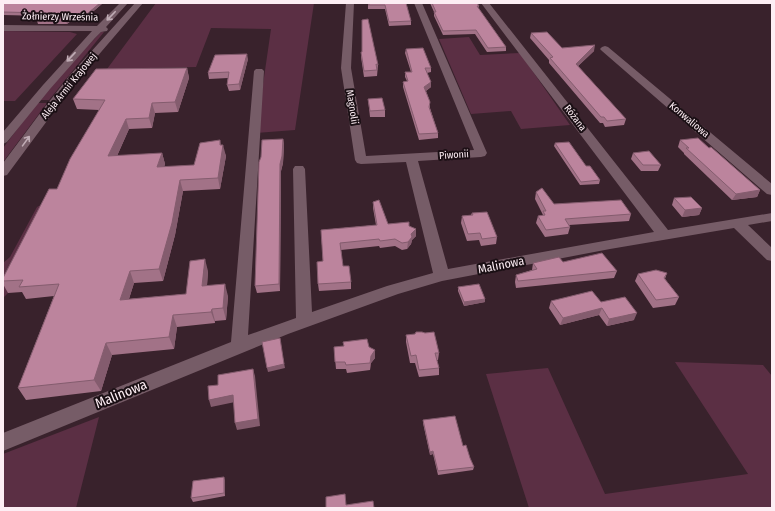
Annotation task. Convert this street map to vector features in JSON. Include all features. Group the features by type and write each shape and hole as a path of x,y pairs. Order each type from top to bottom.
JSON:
{"street":[{"name":"Aleja Armii Krajowej","path":"3,140 32,102 98,29 124,3"},
{"name":"Aleja Armii Krajowej","path":"3,172 57,99 139,3"},
{"name":"Magnolii","path":"350,3 346,68 361,160 411,158"},
{"name":"Piwonii","path":"411,158 481,153 418,3"},
{"name":"Różana","path":"485,3 664,235"},
{"name":"Żołnierzy Września","path":"3,28 116,29"},
{"name":"Konwaliowa","path":"605,49 772,191"},
{"path":"239,346 259,71"},
{"path":"411,158 442,276"},
{"path":"300,169 304,321"},
{"name":"Malinowa","path":"3,442 239,346 304,321 393,290 442,276 664,235 772,217"},
{"path":"737,223 772,256"}],"shaded area":[{"path":"156,3 314,3 295,130 256,133 271,29 211,28 196,67 107,69"},
{"path":"3,31 70,32 77,34 15,101 3,101"},
{"path":"101,32 104,32 49,100 40,100 64,71"},
{"path":"469,37 480,55 520,53 570,125 521,129 511,111 471,114 439,39"},
{"path":"37,103 47,103 3,162 3,148"},
{"path":"44,203 8,293 3,298 3,263 10,257 37,207"},
{"path":"675,362 763,365 772,376 772,508 529,508 486,374 548,368 605,494 748,474"},
{"path":"99,417 76,508 3,508 3,454"}],"building":[{"path":"3,3 100,3 82,18 70,18 66,21 37,21 47,13 3,12"},
{"path":"371,3 406,3 411,21 389,22 385,5 368,5"},
{"path":"432,3 477,3 479,6 477,6 506,47 488,48 476,30 443,31 434,12 436,12"},
{"path":"368,19 378,65 376,64 377,70 364,71 361,52 362,20"},
{"path":"547,32 562,48 595,45 576,64 626,119 607,121 604,117 601,117 550,58 553,57 531,33"},
{"path":"423,48 431,68 425,68 431,82 424,87 430,102 429,107 438,133 419,134 403,82 408,81 405,72 412,72 406,49"},
{"path":"247,54 239,84 227,85 229,72 208,73 215,55"},
{"path":"187,68 175,102 152,103 149,118 126,119 108,156 162,153 157,167 194,165 200,143 220,140 220,145 223,145 218,178 180,180 172,223 159,269 130,271 120,300 186,294 190,261 205,259 202,286 225,284 223,308 212,309 211,312 173,315 169,337 106,343 94,380 18,388 59,284 19,287 23,280 3,281 3,278 49,189 57,189 70,159 105,100 73,99 96,69"},
{"path":"382,98 385,110 370,111 368,99"},
{"path":"698,138 709,148 711,147 760,190 736,194 686,148 689,148 680,140"},
{"path":"283,139 280,164 279,284 255,286 259,162 261,157 262,140"},
{"path":"569,142 586,166 590,166 600,180 581,182 555,143"},
{"path":"649,151 661,165 643,165 633,153"},
{"path":"542,188 554,204 621,200 631,214 565,219 570,227 546,230 538,216 545,215 543,211 546,211 536,192"},
{"path":"691,197 702,208 685,210 674,198"},
{"path":"379,200 388,224 409,222 409,226 416,229 411,234 412,237 408,242 402,243 395,239 380,241 379,239 340,243 343,266 349,266 351,282 318,284 317,262 323,261 321,230 377,225 373,202"},
{"path":"487,212 497,237 482,239 480,233 468,234 462,216 473,215 472,213"},
{"path":"602,253 617,271 518,281 516,275 537,269 533,263 559,257 563,262"},
{"path":"656,270 667,273 664,278 679,297 656,300 638,274"},
{"path":"479,284 485,299 464,302 458,287"},
{"path":"592,291 601,302 625,297 637,313 609,319 602,308 563,318 551,301"},
{"path":"416,332 434,332 439,353 435,353 439,368 419,370 416,355 411,356 406,335 415,334"},
{"path":"280,338 284,364 267,368 262,342"},
{"path":"367,339 369,347 375,350 371,356 370,363 346,365 345,362 335,362 334,347 344,346 343,342"},
{"path":"253,369 258,419 235,423 233,395 209,400 208,386 218,385 218,375"},
{"path":"455,416 463,446 466,445 474,467 438,471 433,451 430,452 423,420"},
{"path":"224,477 224,493 191,498 193,481"},
{"path":"345,494 346,505 373,501 374,508 326,508 326,497"}]}
